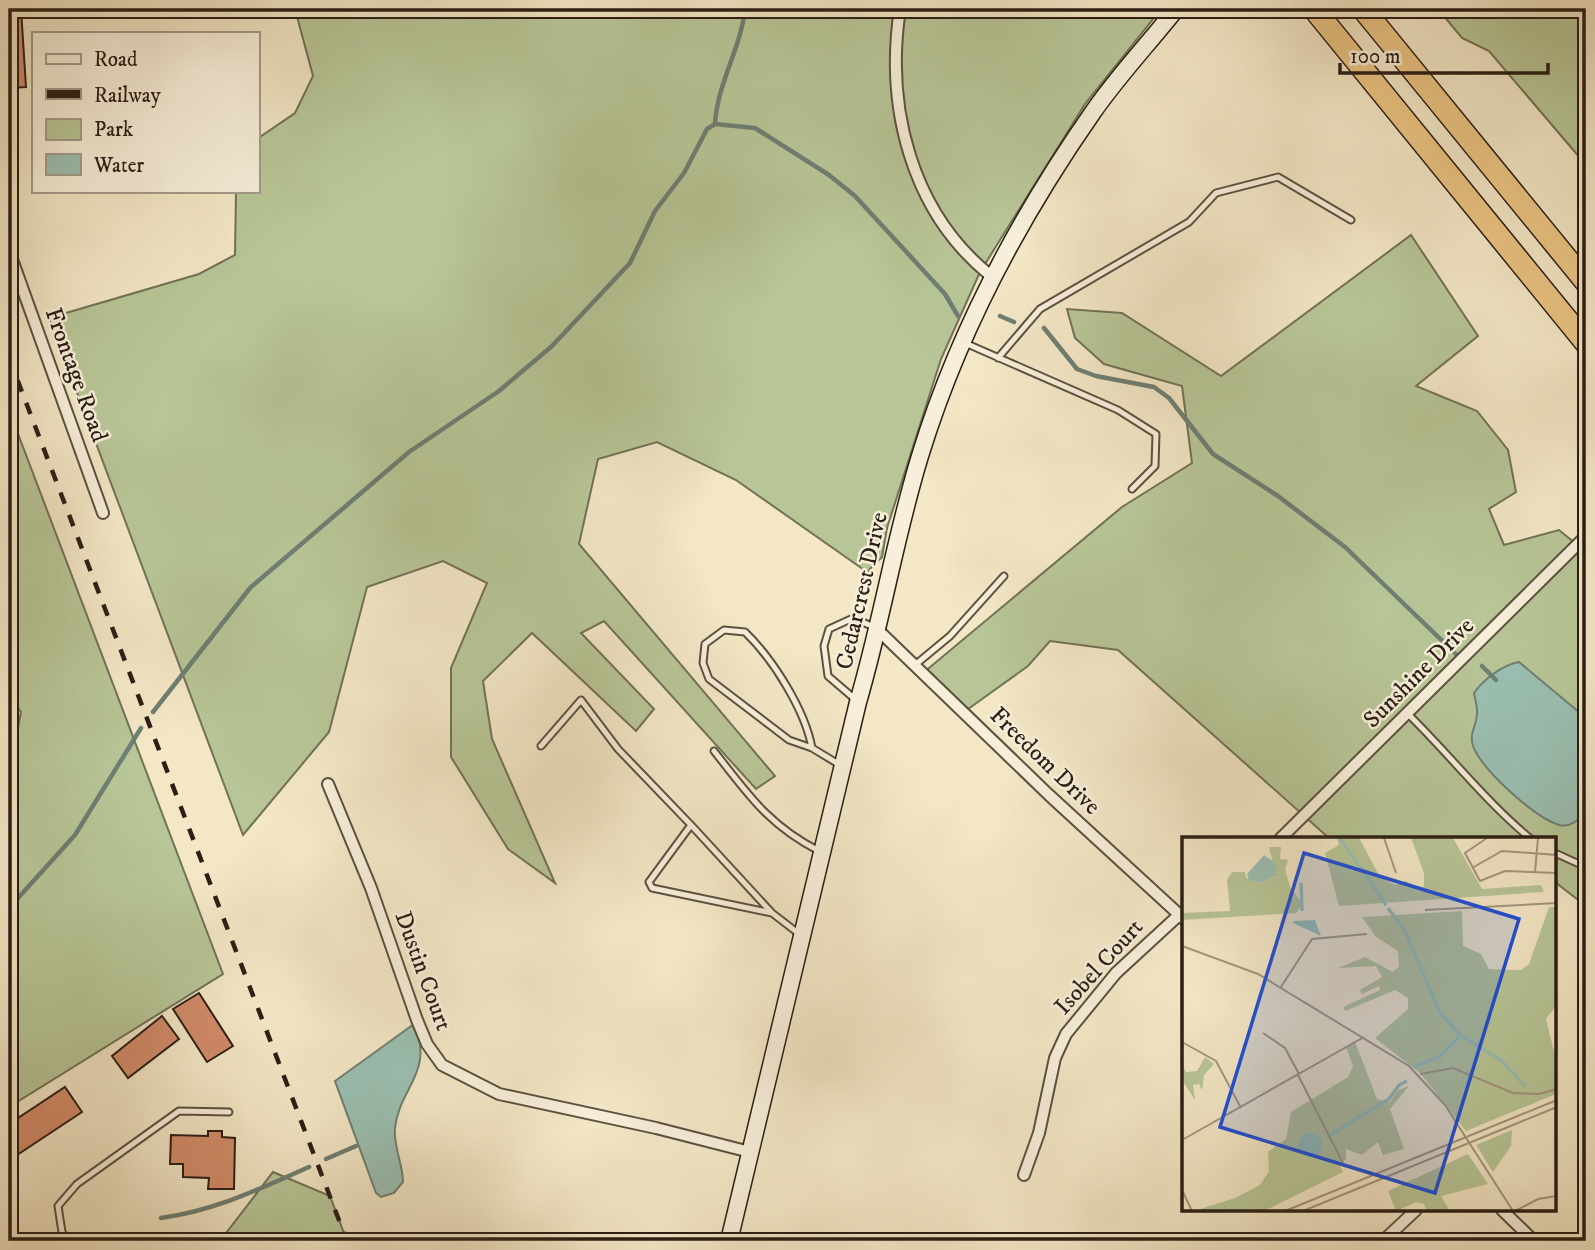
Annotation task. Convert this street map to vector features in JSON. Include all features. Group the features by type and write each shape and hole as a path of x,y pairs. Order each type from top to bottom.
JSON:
{"highway":[{"path":"1314,9 1586,343"},
{"path":"1363,9 1586,282"}],"street":[{"path":"900,9 896,93 910,156 924,192 950,237 991,276"},
{"name":"Cedarcrest Drive","path":"729,1241 858,702 879,631 895,539 921,452 962,342 991,276 1093,112 1176,9"},
{"name":"Frontage Road","path":"9,251 103,513"},
{"name":"Sunshine Drive","path":"1282,837 1586,536"},
{"name":"Freedom Drive","path":"879,631 1181,917"},
{"name":"Dustin Court","path":"328,784 371,888 422,1032 442,1065 499,1094 656,1128 750,1152"},
{"name":"Isobel Court","path":"1024,1175 1039,1133 1055,1058 1066,1034 1116,973 1181,917"},
{"path":"1383,1241 1414,1212"},
{"path":"1504,1212 1534,1241"}],"lane":[{"path":"998,359 1040,309 1189,222 1216,192 1278,177 1351,220"},
{"path":"962,342 1118,410 1156,434 1155,466 1132,489"},
{"path":"915,665 950,636 1004,576"},
{"path":"858,702 828,676 824,646 829,629 853,618 879,631"},
{"path":"812,748 808,723 762,648 745,632 724,630 705,644 703,663 709,679 789,740 812,748 843,766"},
{"path":"541,746 581,700 618,750 772,913 801,935"},
{"path":"1408,714 1454,759 1503,816 1529,837"},
{"path":"714,751 769,820 794,838 822,852"},
{"path":"691,825 649,882 652,888 772,913"},
{"path":"1556,853 1586,864"},
{"path":"68,1241 62,1232 58,1206 77,1184 179,1111 229,1112"}],"green space":[{"path":"295,9 1161,9 1085,104 980,272 941,359 887,528 882,557 867,572 736,480 657,442 598,459 579,544 775,776 756,789 604,621 581,633 654,709 636,731 532,633 483,681 492,739 555,883 508,849 451,757 451,668 487,583 443,561 367,587 329,732 243,835 49,318 199,274 235,255 236,192 259,192 259,138 295,113 313,76"},
{"path":"1438,9 1586,9 1586,165 1489,51 1462,38"},
{"path":"1411,235 1478,336 1416,386 1477,411 1508,450 1516,492 1489,509 1504,545 1559,530 1586,552 1586,906 1556,883 1556,837 1328,837 1118,650 1050,641 1028,666 964,712 923,673 1122,507 1192,463 1182,386 1104,364 1075,338 1067,309 1122,313 1221,376"},
{"path":"9,410 223,974 9,1107 9,775 21,712 9,697"},
{"path":"273,1172 330,1196 347,1241 220,1241"}],"water":[{"path":"1519,662 1586,718 1586,811 1571,824 1559,825 1523,803 1487,767 1473,746 1472,734 1477,712 1474,693 1494,674"},
{"path":"414,1024 419,1041 418,1067 398,1114 395,1128 403,1182 394,1193 381,1197 376,1193 335,1081"}],"building":[{"path":"9,9 21,9 26,87 9,88"},
{"path":"199,993 233,1046 207,1062 173,1009"},
{"path":"162,1016 179,1039 128,1078 112,1056"},
{"path":"65,1087 82,1112 11,1159 9,1124"},
{"path":"208,1131 222,1131 222,1137 235,1138 234,1189 208,1189 209,1178 183,1177 183,1164 170,1164 171,1135 208,1136"}],"waterway":[{"path":"715,124 720,95 739,38 745,9"},
{"path":"153,712 250,588 409,452 499,391 552,346 630,263 655,211 684,173 707,129 715,124 755,128 829,175 855,196 945,294 958,316"},
{"path":"1000,316 1014,322"},
{"path":"1044,328 1077,369 1096,376 1154,387 1169,398 1213,454 1278,496 1345,547 1459,657"},
{"path":"1482,666 1496,680"},
{"path":"9,908 75,835 141,728"},
{"path":"326,1159 356,1146"},
{"path":"161,1218 219,1204 309,1167"}],"railway":[{"path":"9,358 347,1241"}]}
